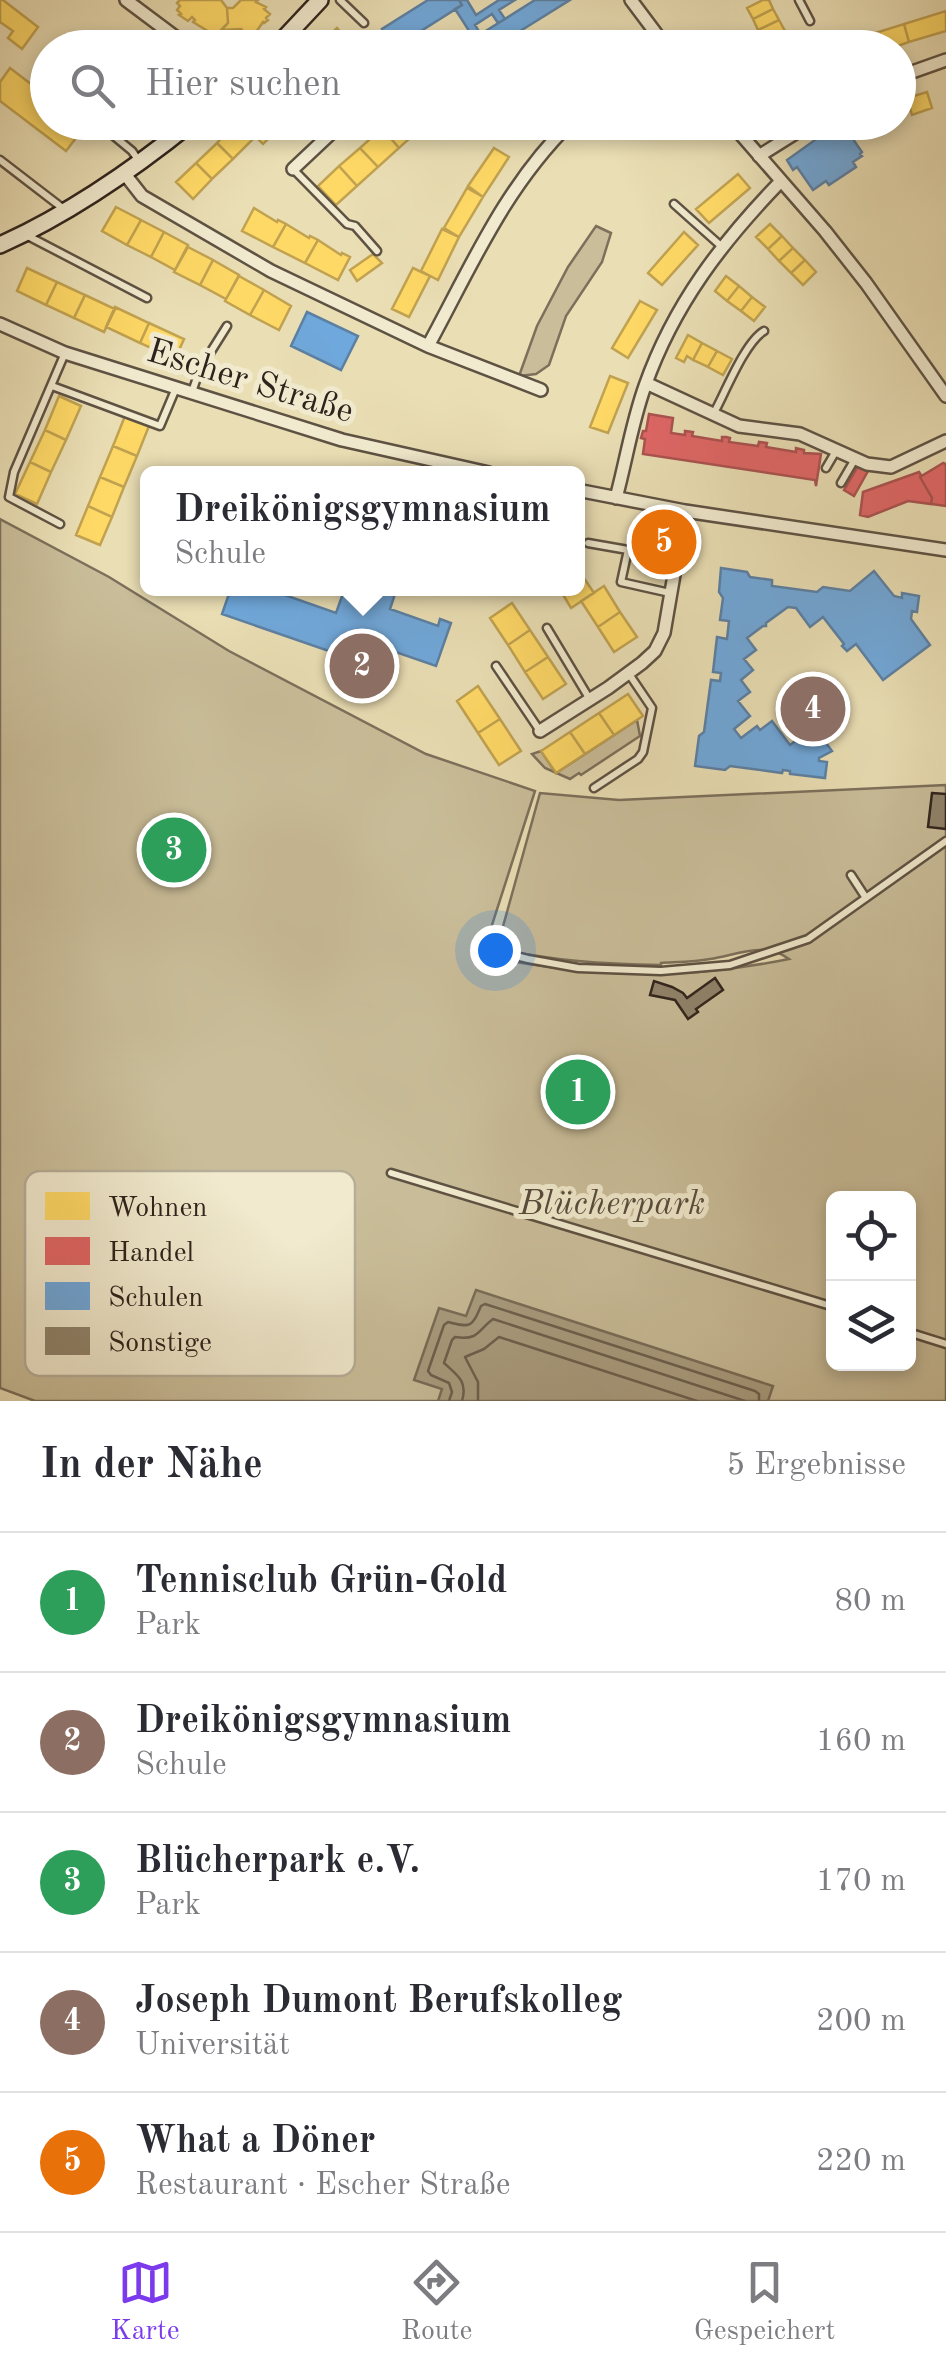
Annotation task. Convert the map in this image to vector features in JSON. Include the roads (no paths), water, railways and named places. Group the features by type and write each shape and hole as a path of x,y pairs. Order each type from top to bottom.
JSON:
{"street":[{"path":"126,0 166,30"},
{"path":"291,30 320,0"},
{"path":"631,0 654,30"},
{"path":"916,73 945,64"},
{"path":"0,244 65,210 169,140"},
{"path":"293,169 324,140"},
{"path":"428,346 493,222 531,165 554,140"},
{"path":"745,140 866,283 946,396"},
{"path":"759,156 784,140"},
{"path":"124,172 142,196 271,271 428,346 541,390"},
{"path":"616,498 646,383 678,312 722,246 781,181"},
{"name":"Escher Straße","path":"0,324 65,353 191,393 342,440 455,466"},
{"path":"646,383 739,426 800,434 867,464 891,467 946,441"},
{"path":"585,492 685,511 946,550"},
{"path":"540,731 656,651 664,633 685,511"}],"lane":[{"path":"340,0 364,23"},
{"path":"799,0 810,21"},
{"path":"119,140 140,162"},
{"path":"0,160 65,210"},
{"path":"293,169 377,251"},
{"path":"674,204 722,246"},
{"path":"24,234 146,298"},
{"path":"191,393 200,369 227,326"},
{"path":"714,414 749,346 764,332"},
{"path":"60,524 9,497 14,472 65,353"},
{"path":"52,386 160,426 176,388"},
{"path":"826,468 836,450"},
{"path":"841,484 855,458"},
{"path":"588,542 654,555"},
{"path":"628,550 621,582 671,594"},
{"path":"547,628 590,700"},
{"path":"496,666 540,731"},
{"path":"594,788 643,752 652,708 628,673"},
{"path":"492,950 578,968 661,971 730,965 808,939 946,840"},
{"path":"851,874 866,898"},
{"path":"390,1173 826,1305"},
{"path":"916,1335 946,1344"}],"water":[{"path":"476,1290 773,1386 768,1401 438,1401 442,1389 414,1380 439,1308 466,1316"}],"place":[{"name":"What a Döner","path":"664,542"},
{"name":"Dreikönigsgymnasium","path":"362,666"},
{"name":"Joseph Dumont Berufskolleg","path":"813,709"},
{"name":"Blücherpark e.V.","path":"174,850"},
{"name":"Tennisclub Grün-Gold","path":"578,1092"}],"park label":[{"name":"Blücherpark","path":"612,1204"}]}
